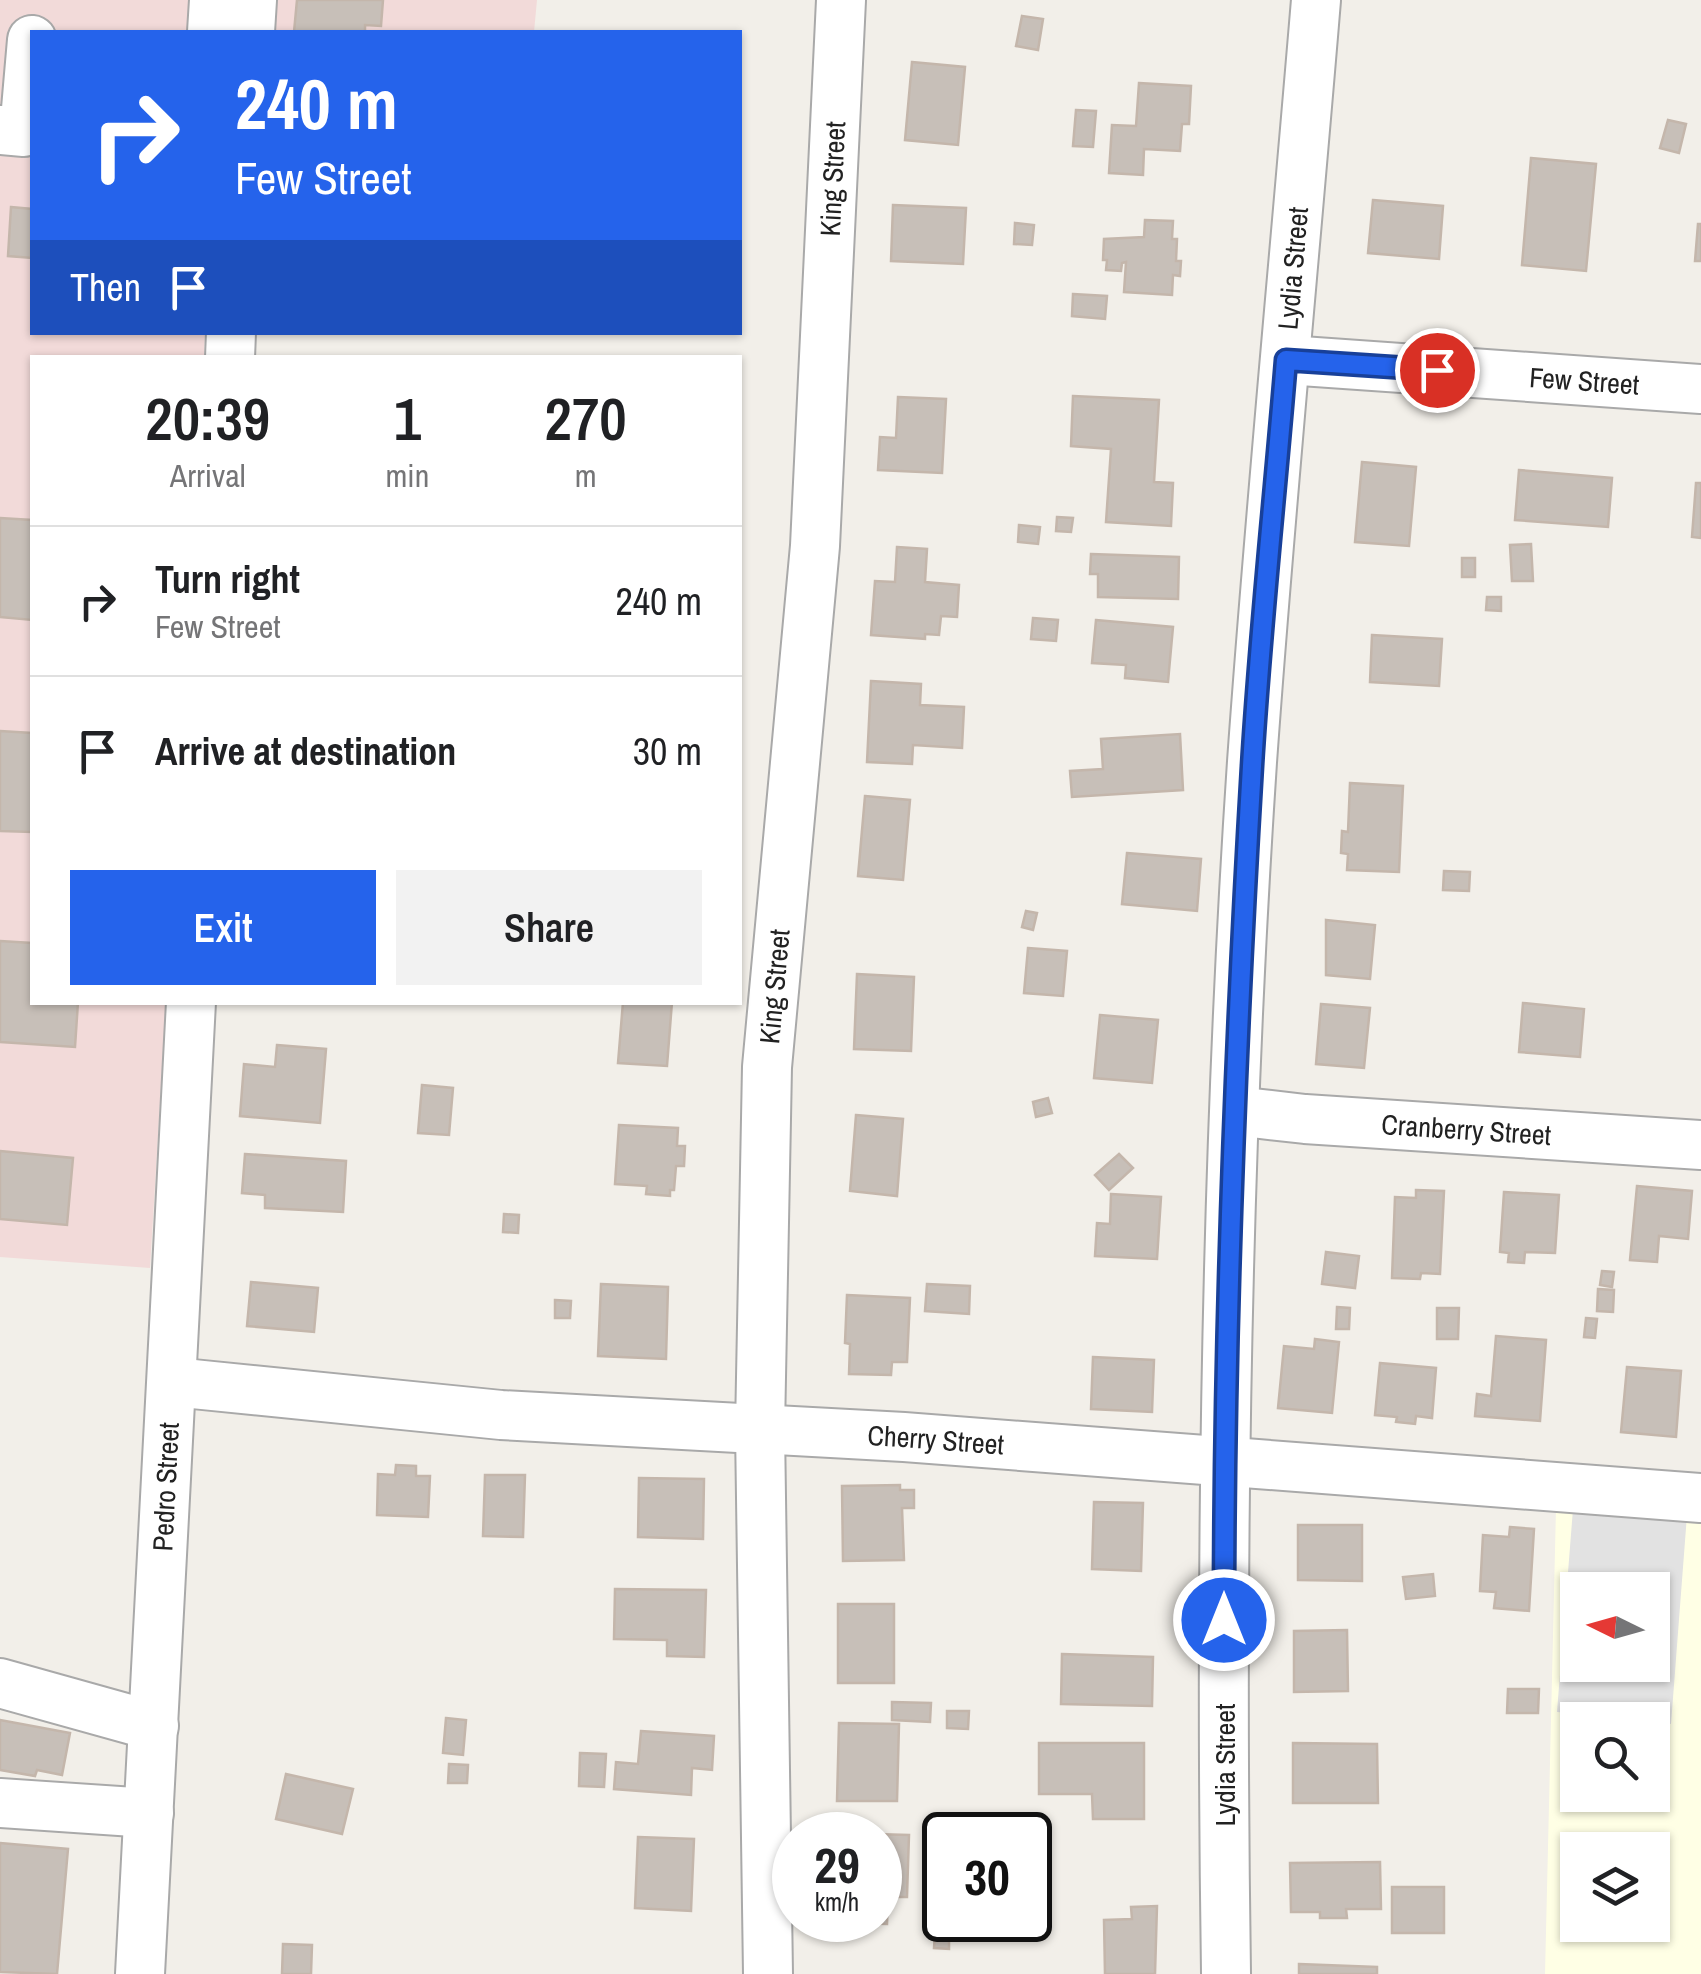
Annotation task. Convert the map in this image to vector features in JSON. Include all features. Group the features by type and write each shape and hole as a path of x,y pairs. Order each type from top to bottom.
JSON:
{"street":[{"path":"33,30 36,0"},
{"path":"212,30 214,0"},
{"path":"250,30 252,0"},
{"name":"King Street","path":"768,1974 760,1429 768,1067 815,546 841,0"},
{"name":"Lydia Street","path":"1226,1974 1224,1462 1235,1111 1252,763 1316,0"},
{"path":"19,132 30,60"},
{"name":"Few Street","path":"1286,360 1701,388"},
{"name":"Pedro Street","path":"140,1974 191,1005"},
{"name":"Cranberry Street","path":"1235,1111 1701,1145"},
{"name":"Cherry Street","path":"172,1382 501,1416 904,1437 1701,1498"},
{"path":"0,1683 154,1726"},
{"path":"0,1803 149,1814"}],"shaded area":[{"path":"0,0 537,0 534,30 30,30 30,335 205,335 204,355 30,355 30,1005 166,1005 150,1268 0,1257"},
{"path":"1556,1508 1701,1516 1701,1974 1545,1974"},
{"path":"1573,1509 1687,1515 1671,1724 1670,1702 1560,1702 1557,1712 1560,1674 1560,1682 1670,1682 1670,1572 1568,1572"}],"building":[{"path":"297,0 383,0 381,26 365,25 365,30 294,30"},
{"path":"1022,16 1043,19 1038,50 1016,46"},
{"path":"912,62 965,67 958,145 905,140"},
{"path":"1139,83 1191,86 1189,124 1182,124 1180,151 1144,149 1143,175 1109,173 1112,125 1136,126"},
{"path":"1076,110 1096,111 1093,147 1073,146"},
{"path":"1668,120 1686,124 1679,153 1660,148"},
{"path":"1531,158 1596,164 1586,271 1522,265"},
{"path":"1373,200 1443,206 1439,259 1368,253"},
{"path":"893,205 966,208 963,264 891,261"},
{"path":"11,207 30,209 30,258 8,256"},
{"path":"1145,220 1173,221 1176,261 1181,261 1180,276 1173,275 1172,295 1124,292 1126,262 1122,263 1121,271 1106,270 1104,239 1144,237"},
{"path":"1015,223 1034,225 1032,245 1014,244"},
{"path":"1698,224 1701,261 1695,261"},
{"path":"1073,294 1107,296 1105,319 1072,316"},
{"path":"1073,396 1159,400 1154,482 1173,483 1171,526 1106,522 1111,449 1071,446"},
{"path":"898,397 946,399 942,473 878,470 880,437 896,438"},
{"path":"1362,462 1416,467 1409,546 1355,542"},
{"path":"1519,470 1612,478 1608,527 1515,520"},
{"path":"1696,483 1701,483 1701,538 1692,537"},
{"path":"1057,517 1073,518 1071,532 1056,531"},
{"path":"0,518 30,520 30,620 0,617"},
{"path":"1019,525 1040,527 1038,544 1018,542"},
{"path":"1531,544 1533,581 1512,581 1510,545"},
{"path":"897,547 927,549 925,582 959,585 957,617 941,616 939,635 925,634 925,639 871,635 875,581 895,582"},
{"path":"1091,554 1179,557 1178,599 1098,597 1098,574 1090,574"},
{"path":"1462,558 1475,558 1475,577 1462,577"},
{"path":"1487,597 1501,597 1501,611 1486,610"},
{"path":"1033,618 1058,620 1056,641 1031,639"},
{"path":"1096,620 1173,627 1168,682 1125,678 1126,665 1092,663"},
{"path":"1372,635 1442,639 1439,686 1370,682"},
{"path":"871,681 921,684 920,705 964,707 962,748 913,745 912,764 867,762"},
{"path":"0,731 30,733 30,832 0,831"},
{"path":"1180,734 1183,790 1072,797 1070,771 1103,769 1101,739"},
{"path":"1350,783 1403,786 1399,872 1347,870 1348,854 1341,853 1342,831 1348,832"},
{"path":"865,796 910,800 903,880 858,876"},
{"path":"1127,853 1201,859 1197,911 1122,904"},
{"path":"1444,871 1470,872 1469,891 1443,890"},
{"path":"1026,911 1037,913 1033,930 1022,927"},
{"path":"1326,920 1375,925 1370,979 1326,975"},
{"path":"0,941 30,943 30,1005 78,1005 75,1047 0,1042"},
{"path":"1028,948 1067,951 1063,996 1024,993"},
{"path":"857,974 914,977 911,1051 854,1049"},
{"path":"1523,1003 1584,1009 1580,1057 1519,1052"},
{"path":"1321,1004 1370,1008 1364,1068 1316,1064"},
{"path":"623,1005 672,1005 667,1066 618,1063"},
{"path":"1100,1015 1158,1020 1152,1083 1094,1078"},
{"path":"277,1045 326,1049 320,1123 240,1116 244,1064 275,1067"},
{"path":"422,1085 453,1088 449,1135 418,1133"},
{"path":"1048,1098 1052,1113 1036,1117 1033,1102"},
{"path":"856,1115 903,1119 897,1196 850,1191"},
{"path":"619,1125 678,1128 677,1146 685,1146 684,1166 676,1166 670,1196 646,1194 647,1186 615,1184"},
{"path":"0,1151 73,1158 67,1225 0,1219"},
{"path":"245,1154 346,1161 343,1212 265,1208 265,1195 242,1193"},
{"path":"1119,1154 1133,1168 1109,1190 1095,1175"},
{"path":"1637,1186 1692,1191 1688,1239 1659,1236 1657,1262 1630,1260"},
{"path":"1416,1190 1444,1191 1440,1274 1421,1273 1420,1279 1392,1278 1395,1197 1416,1198"},
{"path":"1504,1192 1559,1195 1555,1253 1525,1252 1524,1263 1508,1262 1509,1253 1500,1252"},
{"path":"1111,1194 1161,1197 1157,1259 1095,1256 1097,1223 1110,1224"},
{"path":"504,1214 519,1215 518,1233 503,1232"},
{"path":"1326,1252 1359,1256 1355,1288 1322,1284"},
{"path":"1602,1271 1614,1272 1612,1287 1600,1285"},
{"path":"251,1282 318,1288 314,1332 247,1326"},
{"path":"601,1284 668,1287 666,1359 598,1356"},
{"path":"927,1284 970,1286 969,1314 925,1311"},
{"path":"1598,1289 1614,1290 1613,1312 1597,1311"},
{"path":"847,1295 910,1298 907,1362 892,1362 891,1375 849,1374 850,1344 845,1343"},
{"path":"555,1300 571,1301 570,1318 555,1318"},
{"path":"1337,1307 1350,1308 1349,1329 1336,1329"},
{"path":"1437,1308 1459,1308 1458,1339 1437,1339"},
{"path":"1586,1318 1597,1319 1595,1338 1584,1337"},
{"path":"1496,1336 1546,1340 1540,1421 1475,1416 1477,1394 1491,1396"},
{"path":"1315,1339 1339,1342 1332,1413 1278,1408 1284,1346 1314,1349"},
{"path":"1093,1357 1154,1360 1152,1412 1091,1409"},
{"path":"1380,1363 1436,1368 1432,1418 1416,1416 1415,1424 1375,1415"},
{"path":"1627,1367 1681,1371 1676,1437 1621,1432"},
{"path":"396,1465 416,1466 416,1476 430,1476 428,1517 377,1515 378,1474 395,1475"},
{"path":"485,1475 525,1475 523,1537 483,1536"},
{"path":"639,1478 704,1479 703,1539 638,1537"},
{"path":"900,1485 900,1490 914,1490 914,1508 902,1508 904,1560 843,1561 842,1486"},
{"path":"1094,1502 1143,1503 1141,1571 1092,1569"},
{"path":"1298,1525 1362,1525 1362,1581 1298,1580"},
{"path":"1510,1527 1534,1529 1529,1611 1494,1608 1496,1592 1480,1591 1483,1535 1509,1537"},
{"path":"1433,1574 1435,1596 1406,1599 1403,1577"},
{"path":"615,1589 706,1590 704,1657 667,1656 667,1640 614,1639"},
{"path":"838,1604 894,1604 894,1683 838,1683"},
{"path":"1347,1630 1348,1691 1294,1692 1294,1631"},
{"path":"1062,1654 1153,1657 1152,1706 1061,1704"},
{"path":"1508,1689 1539,1689 1538,1713 1507,1713"},
{"path":"892,1702 931,1703 930,1722 892,1720"},
{"path":"947,1711 969,1711 968,1729 947,1728"},
{"path":"446,1718 466,1720 463,1755 443,1753"},
{"path":"0,1720 70,1733 62,1775 37,1770 35,1776 0,1770"},
{"path":"839,1723 899,1724 897,1801 837,1801"},
{"path":"641,1731 714,1736 712,1770 692,1768 691,1795 614,1789 616,1762 638,1764"},
{"path":"1039,1743 1144,1743 1144,1819 1093,1819 1092,1794 1039,1794"},
{"path":"1293,1743 1377,1744 1378,1803 1293,1803"},
{"path":"580,1753 606,1754 604,1787 579,1786"},
{"path":"449,1764 468,1765 467,1783 448,1783"},
{"path":"286,1774 353,1789 342,1834 276,1819"},
{"path":"902,1835 909,1835 907,1897 902,1897"},
{"path":"638,1837 694,1839 691,1911 635,1908"},
{"path":"0,1843 68,1849 57,1974 0,1972"},
{"path":"1380,1862 1381,1909 1346,1909 1347,1918 1320,1918 1320,1912 1291,1912 1290,1863"},
{"path":"1392,1887 1444,1887 1444,1933 1392,1933"},
{"path":"1157,1906 1155,1974 1105,1974 1104,1920 1132,1919 1131,1907"},
{"path":"934,1942 949,1942 949,1949 934,1948"},
{"path":"283,1944 312,1945 311,1974 282,1974"},
{"path":"1299,1964 1377,1967 1377,1974 1299,1974"}],"route":[{"path":"1224,1620 1224,1462 1235,1111 1252,763 1286,360 1437,370"}]}
